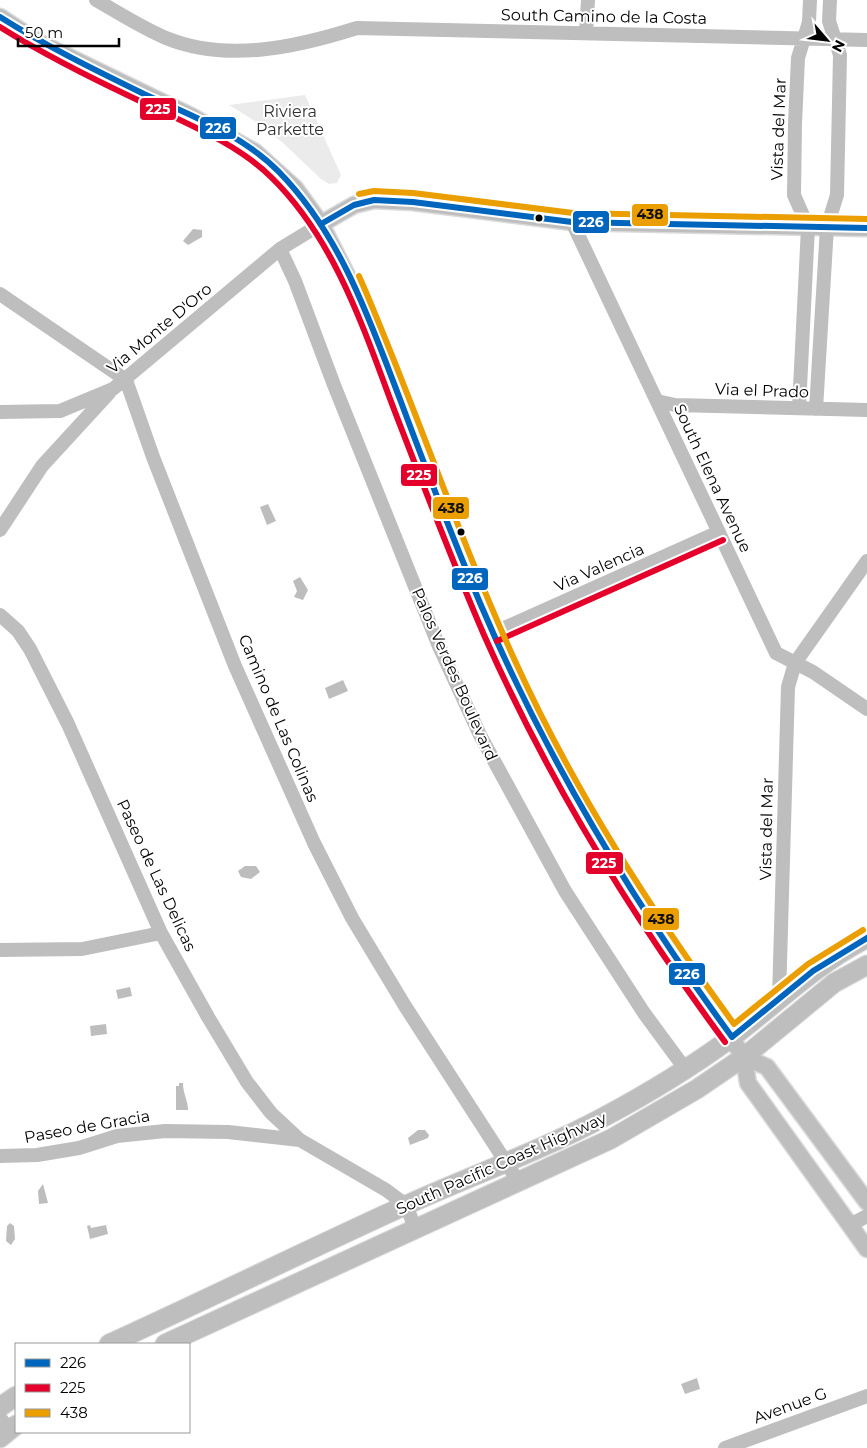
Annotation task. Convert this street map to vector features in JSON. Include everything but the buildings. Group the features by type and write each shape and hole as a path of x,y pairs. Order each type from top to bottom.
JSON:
{"highway":[{"name":"South Pacific Coast Highway","path":"111,1343 406,1205 506,1163 601,1118 686,1070 732,1037 825,962 867,938"},
{"name":"South Pacific Coast Highway","path":"167,1343 623,1133 697,1089 744,1057 834,983 859,969 852,962 867,953"},
{"path":"0,1408 15,1397"}],"main road":[{"path":"0,17 36,40 191,116 255,152 295,188 321,224 370,321 493,633 547,744 606,851 644,912 744,1057 748,1083 867,1249"},
{"path":"321,224 354,205 374,200 413,202 572,222 867,228"},
{"path":"744,1057 767,1067 867,1202"}],"street":[{"name":"South Camino de la Costa","path":"96,0 164,38 191,46 246,50 312,43 356,28 867,40"},
{"path":"586,33 588,0"},
{"name":"Vista del Mar","path":"800,408 808,227 794,195 798,58 809,22 810,0"},
{"path":"816,409 827,227 838,195 840,54 830,21 830,0"},
{"name":"South Elena Avenue","path":"572,222 776,653 813,672 867,709"},
{"name":"Via Monte D'Oro","path":"0,412 60,411 113,389 280,249 321,224"},
{"name":"Palos Verdes Boulevard","path":"280,249 295,280 334,385 434,635 480,735 565,891 644,1013 686,1070"},
{"path":"0,294 126,380"},
{"name":"Camino de Las Colinas","path":"126,380 153,457 235,666 310,834 352,918 371,950 518,1181"},
{"path":"0,530 42,466 113,389"},
{"name":"Via el Prado","path":"657,402 675,405 867,410"},
{"name":"Via Valencia","path":"493,633 719,532"},
{"name":"Vista del Mar","path":"779,998 788,687 795,663 867,561"},
{"name":"Paseo de Las Delicas","path":"0,615 18,631 30,649 68,724 161,933 247,1082 271,1112 300,1140"},
{"path":"0,950 82,949 161,933"},
{"name":"Paseo de Gracia","path":"0,1156 37,1155 78,1148 118,1136 164,1131 228,1132 300,1140 386,1190 406,1205"},
{"path":"406,1205 415,1228"},
{"path":"850,1225 867,1216"},
{"name":"Avenue G","path":"725,1448 867,1396"}],"green space":[{"name":"Riviera Parkette","path":"305,95 341,175 337,183 329,184 321,179 282,142 258,123 229,105"}],"shaded area":[{"path":"193,229 202,230 202,237 188,245 183,241"},
{"path":"268,504 276,521 267,525 260,507"},
{"path":"300,577 308,590 303,600 294,597 297,591 293,581"},
{"path":"343,680 348,691 329,699 325,688"},
{"path":"245,866 256,866 260,872 251,879 241,877 238,871"},
{"path":"130,987 132,996 118,999 116,990"},
{"path":"106,1024 107,1034 91,1036 90,1026"},
{"path":"179,1083 183,1083 188,1110 176,1110 176,1086 179,1086"},
{"path":"418,1130 425,1130 429,1135 428,1138 410,1145 408,1138"},
{"path":"43,1184 48,1203 39,1204 38,1191"},
{"path":"10,1223 14,1226 15,1239 11,1245 6,1241 7,1226"},
{"path":"90,1225 91,1228 106,1225 108,1234 90,1239 87,1226"},
{"path":"697,1378 700,1389 685,1394 681,1384"}],"transit line":[{"name":"226","path":"0,17 71,57 215,127 249,147 279,172 320,223 337,251 365,310 480,603 533,717 562,773 626,881 695,986 732,1037 813,971 867,938"},
{"name":"225","path":"0,27 107,86 211,135 243,154 272,178 314,230 346,288 372,350 449,552 484,635 535,742 624,896 725,1042"},
{"name":"438","path":"359,194 374,191 413,193 573,213 867,219"},
{"name":"226","path":"321,224 354,205 374,200 413,202 572,222 867,228"},
{"name":"438","path":"359,276 475,567 516,663 539,711 589,804 644,894 734,1024 808,964 863,930"},
{"name":"225","path":"497,641 723,540"}]}
